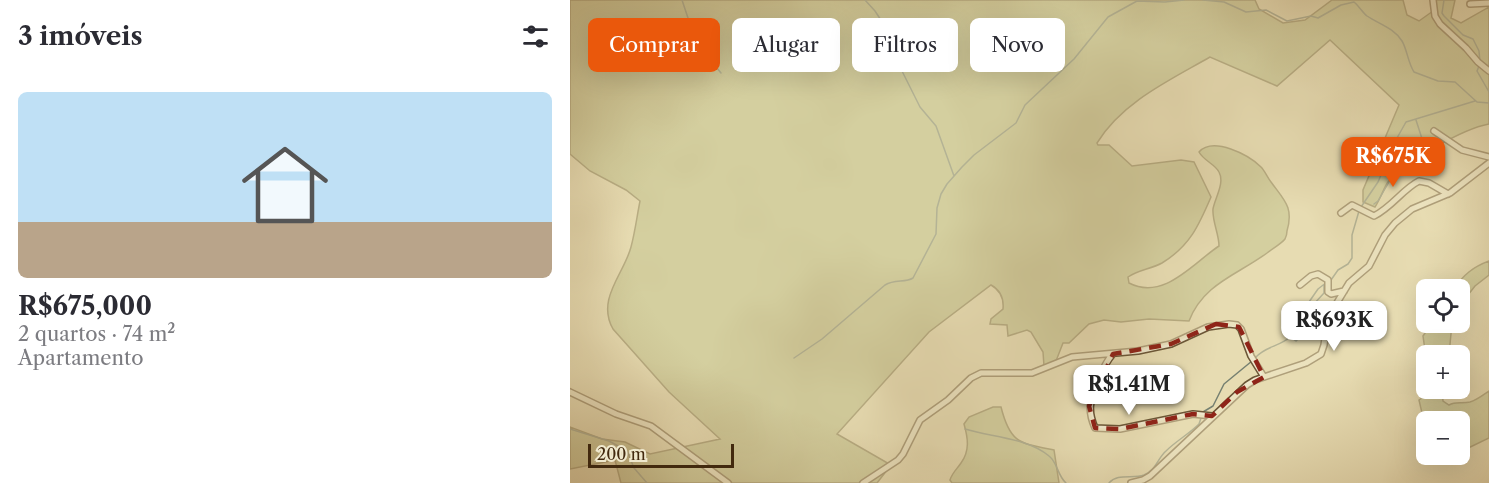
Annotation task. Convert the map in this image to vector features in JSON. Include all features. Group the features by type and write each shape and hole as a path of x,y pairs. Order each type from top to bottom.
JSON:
{"street":[{"path":"1433,0 1435,16 1440,24 1489,71"},
{"path":"1470,4 1489,3"},
{"path":"1434,131 1462,150 1489,157"},
{"path":"1131,483 1150,476 1247,385 1306,363 1321,354 1329,318 1344,291 1353,278 1369,266 1385,235 1399,218 1420,205 1448,194 1489,163"},
{"path":"1341,213 1352,205 1374,216 1388,208 1412,184 1419,181 1429,183 1448,194"},
{"path":"1300,285 1311,276 1318,274 1328,280 1328,292 1331,294 1344,291"},
{"path":"863,483 898,460 920,420 954,396 975,375 989,372 1032,373 1072,357 1113,354 1171,344 1208,327 1234,324 1241,329 1251,356 1264,377"},
{"path":"1113,354 1104,365 1090,401 1090,411 1096,429 1124,429 1193,414 1212,416"},
{"path":"570,392 616,414 651,426 728,483"}],"highlighted area":[{"path":"1216,324 1239,327 1264,377 1237,392 1212,416 1193,414 1120,429 1095,428 1089,406 1113,354 1171,344"}],"green space":[{"path":"570,0 1255,0 1259,9 1283,23 1305,20 1332,0 1403,0 1407,15 1419,21 1433,11 1432,0 1455,0 1451,18 1461,23 1489,7 1489,124 1450,139 1408,165 1388,182 1375,207 1363,202 1363,190 1399,105 1330,40 1277,86 1210,57 1133,104 1107,128 1097,143 1098,145 1109,145 1132,166 1181,160 1194,162 1211,197 1198,226 1187,242 1162,263 1128,277 1129,283 1142,287 1166,284 1219,246 1213,209 1221,176 1199,152 1205,148 1213,146 1231,149 1255,162 1262,169 1284,199 1288,210 1289,223 1285,239 1212,289 1195,308 1189,321 1104,320 1089,324 1069,343 1063,343 1056,361 1044,366 1043,352 1031,332 1027,330 1008,336 1007,325 990,324 991,319 1003,309 999,292 991,285 929,332 837,434 891,465 877,483 621,483 615,460 570,469 570,427 602,439 625,442 650,454 720,439 669,392 613,329 609,318 609,297 628,257 640,201 626,190 590,171 570,154"},
{"path":"1489,261 1489,275 1470,292 1470,279 1462,279 1478,266"},
{"path":"1425,333 1451,333 1450,345 1424,345 1423,336"},
{"path":"1489,391 1489,438 1470,447 1470,411 1422,411 1419,400 1443,399 1449,405 1467,403"},
{"path":"993,407 1001,407 1012,435 1024,443 1054,450 1059,483 952,483 950,480 953,473 964,458 967,449 964,424 969,417"}],"waterway":[{"path":"682,0 696,42 721,73"},
{"path":"865,0 892,37 899,65 920,107 936,126 954,176"},
{"path":"794,358 822,339 885,285 913,278 936,234 937,208 947,184 974,155 1016,123 1025,105 1074,59 1108,17 1137,1 1184,0"},
{"path":"1203,0 1224,2 1246,12 1266,10 1287,21 1311,16 1318,18 1341,5 1354,2 1367,16 1391,29 1399,37 1404,44 1414,72 1438,81 1455,82 1477,102 1489,103"},
{"path":"1444,0 1442,13 1463,35 1473,39 1479,51 1480,62"},
{"path":"1479,66 1477,71 1489,92"},
{"path":"1361,207 1378,182 1406,122 1475,101"},
{"path":"1374,204 1393,175 1425,148 1416,120"},
{"path":"1331,280 1338,270 1348,264 1352,258 1352,235 1359,211"},
{"path":"1290,337 1293,325 1302,318 1318,289 1327,282"},
{"path":"1255,358 1263,351 1290,337 1296,341 1309,328 1313,305 1324,293 1324,285"},
{"path":"1203,412 1213,406 1224,384 1252,361"},
{"path":"1109,483 1116,478 1148,473 1166,451 1199,424 1201,418"},
{"path":"570,429 609,441 627,451 634,468 647,483"},
{"path":"965,429 1031,445 1052,459 1066,483"}]}
